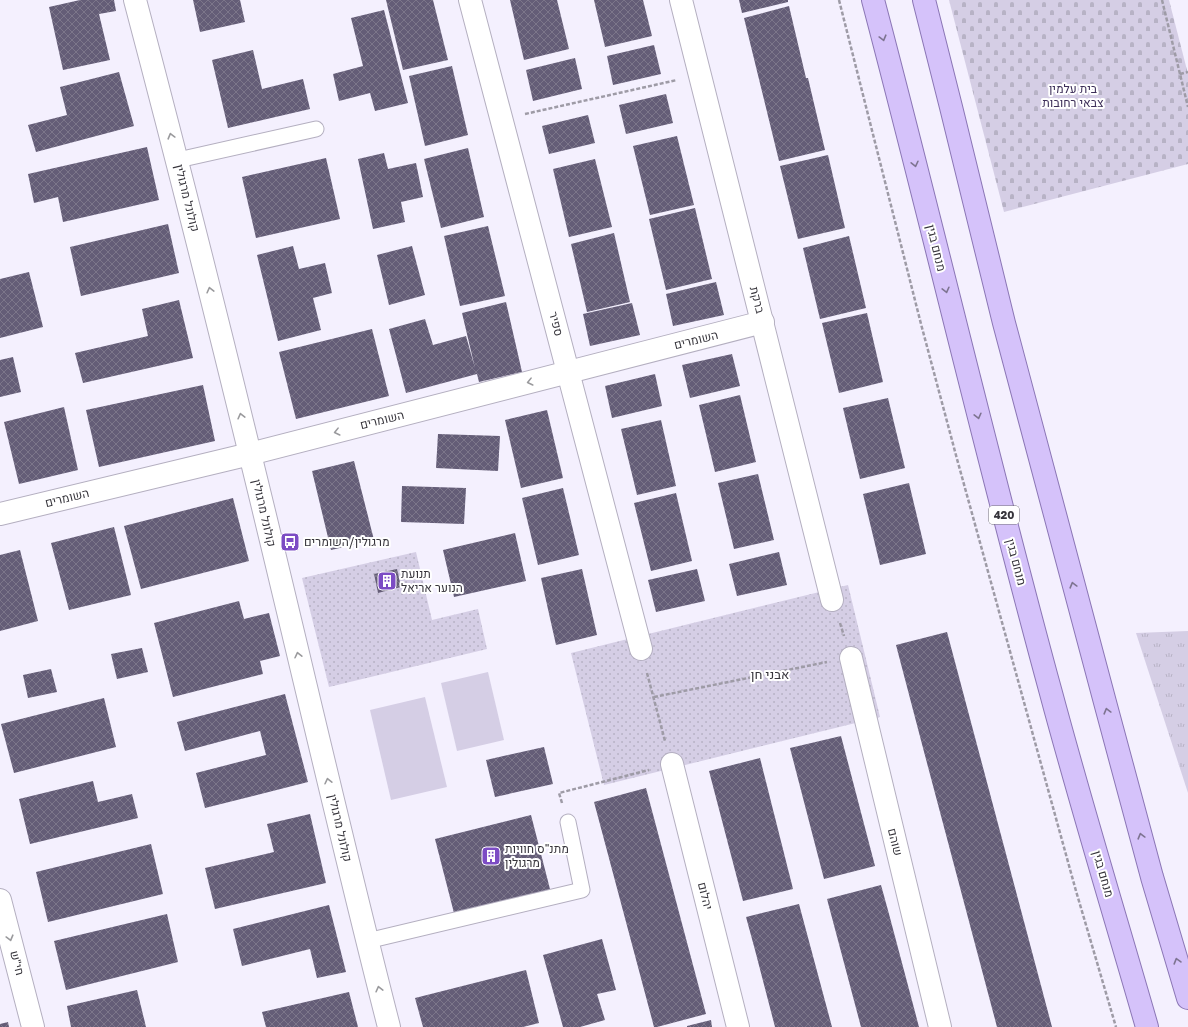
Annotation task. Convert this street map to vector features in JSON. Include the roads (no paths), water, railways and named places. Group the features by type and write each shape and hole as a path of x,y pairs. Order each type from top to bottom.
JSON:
{"main road":[{"name":"מנחם בגין","path":"873,0 985,442 1051,694 1147,1027"},
{"path":"924,0 1006,330 1152,876 1188,998"}],"street":[{"name":"קולונל מרגולין","path":"136,0 178,160 389,1027"},
{"name":"ספיר","path":"470,0 641,649"},
{"name":"ברקת","path":"681,0 832,600"},
{"name":"השומרים","path":"0,514 250,454 763,322"},
{"name":"שוהם","path":"851,658 940,1027"},
{"name":"יהלום","path":"672,764 738,1027"},
{"name":"חי\"ש","path":"0,900 33,1027"}],"lane":[{"path":"178,160 316,129"},
{"path":"367,941 582,890 568,822"}],"place":[{"name":"מרגולין/השומרים","path":"290,542"},
{"name":"תנועת הנוער אריאל","path":"387,581"},
{"name":"מתנ\"ס חוויות מרגולין","path":"491,856"}],"district":[{"name":"אבני חן","path":"770,674"}],"park label":[{"name":"בית עלמין צבאי רחובות","path":"1073,96"}]}
